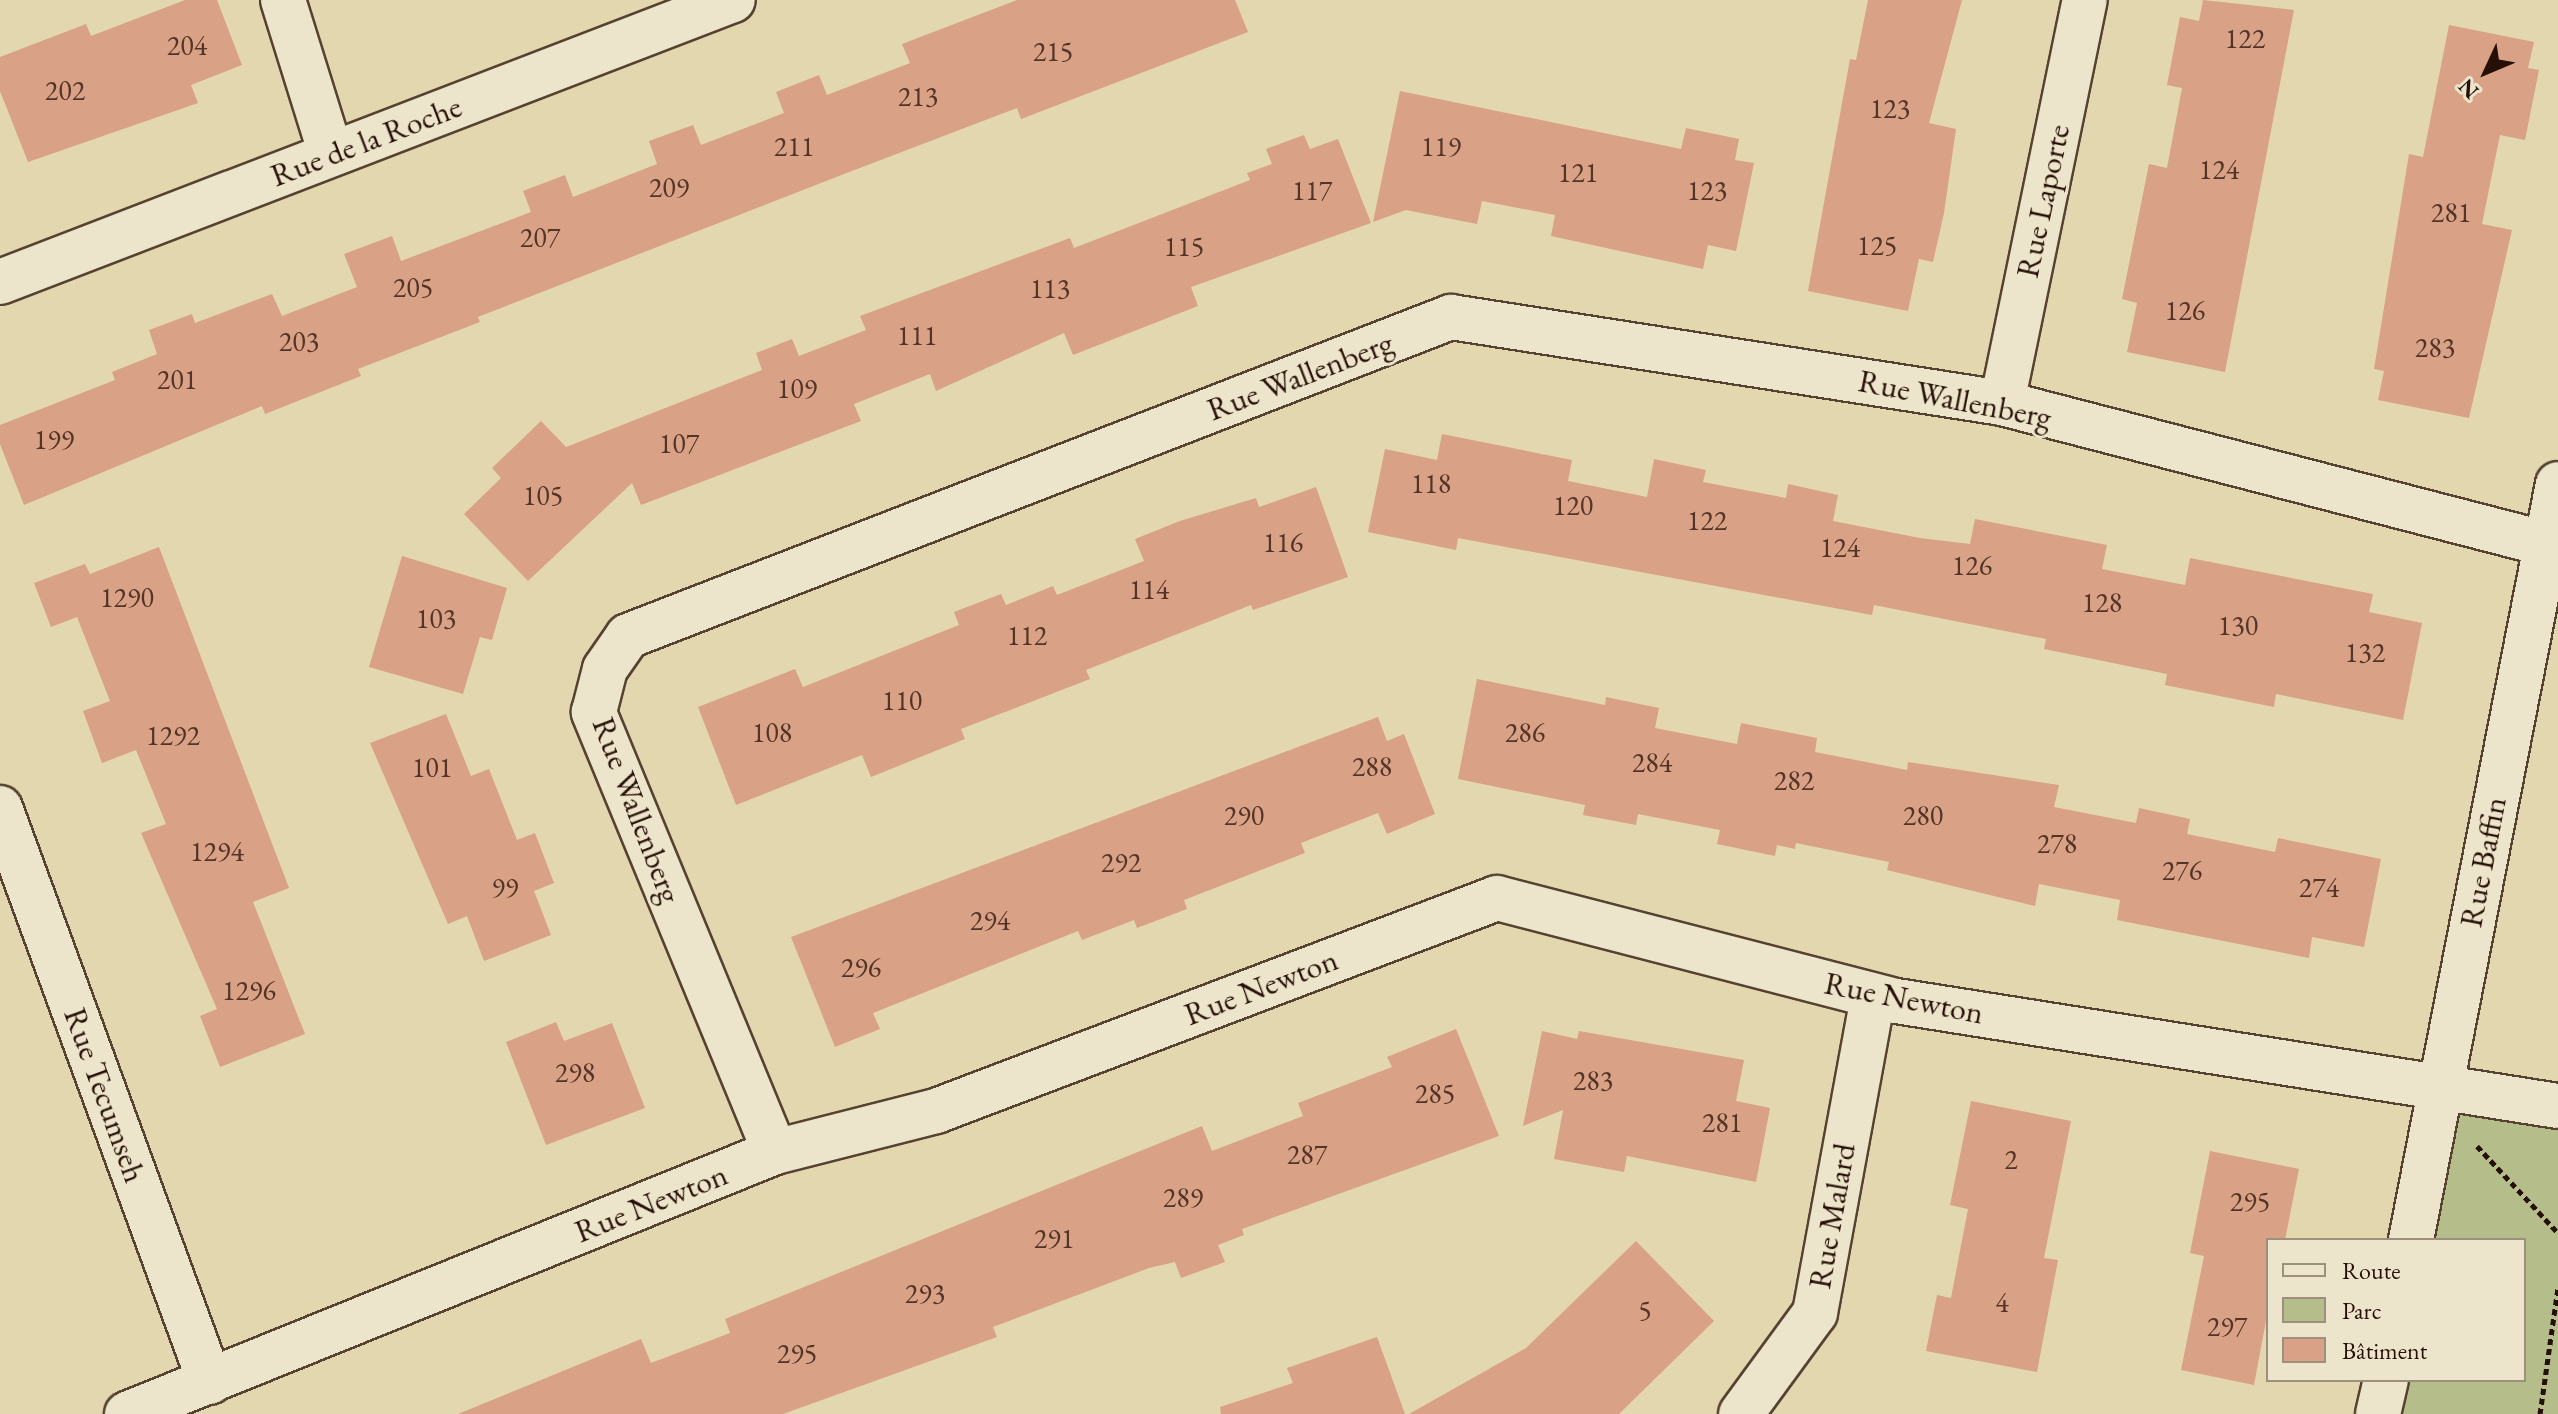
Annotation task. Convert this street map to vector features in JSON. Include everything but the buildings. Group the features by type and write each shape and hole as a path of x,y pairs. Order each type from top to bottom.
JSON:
{"street":[{"path":"283,0 331,154"},
{"name":"Rue de la Roche","path":"0,282 733,0"},
{"name":"Rue Laporte","path":"2002,403 2085,0"},
{"name":"Rue Wallenberg","path":"775,1152 594,712 605,669 628,636 1451,317 2002,403 2547,544"},
{"name":"Rue Baffin","path":"2411,1238 2438,1085 2558,484"},
{"name":"Rue Tecumseh","path":"0,808 210,1382"},
{"name":"Rue Newton","path":"127,1414 775,1152 936,1111 1497,898 1873,996 2558,1106"},
{"name":"Rue Malard","path":"1741,1414 1815,1313 1873,996"},
{"path":"2378,1414 2386,1382"}],"path":[{"path":"2438,1085 2481,1153 2558,1233"},
{"path":"2540,1414 2558,1288"}],"green space":[{"path":"2438,1085 2558,1106 2558,1414 2378,1414 2386,1382 2526,1382 2526,1238 2411,1238"}]}
